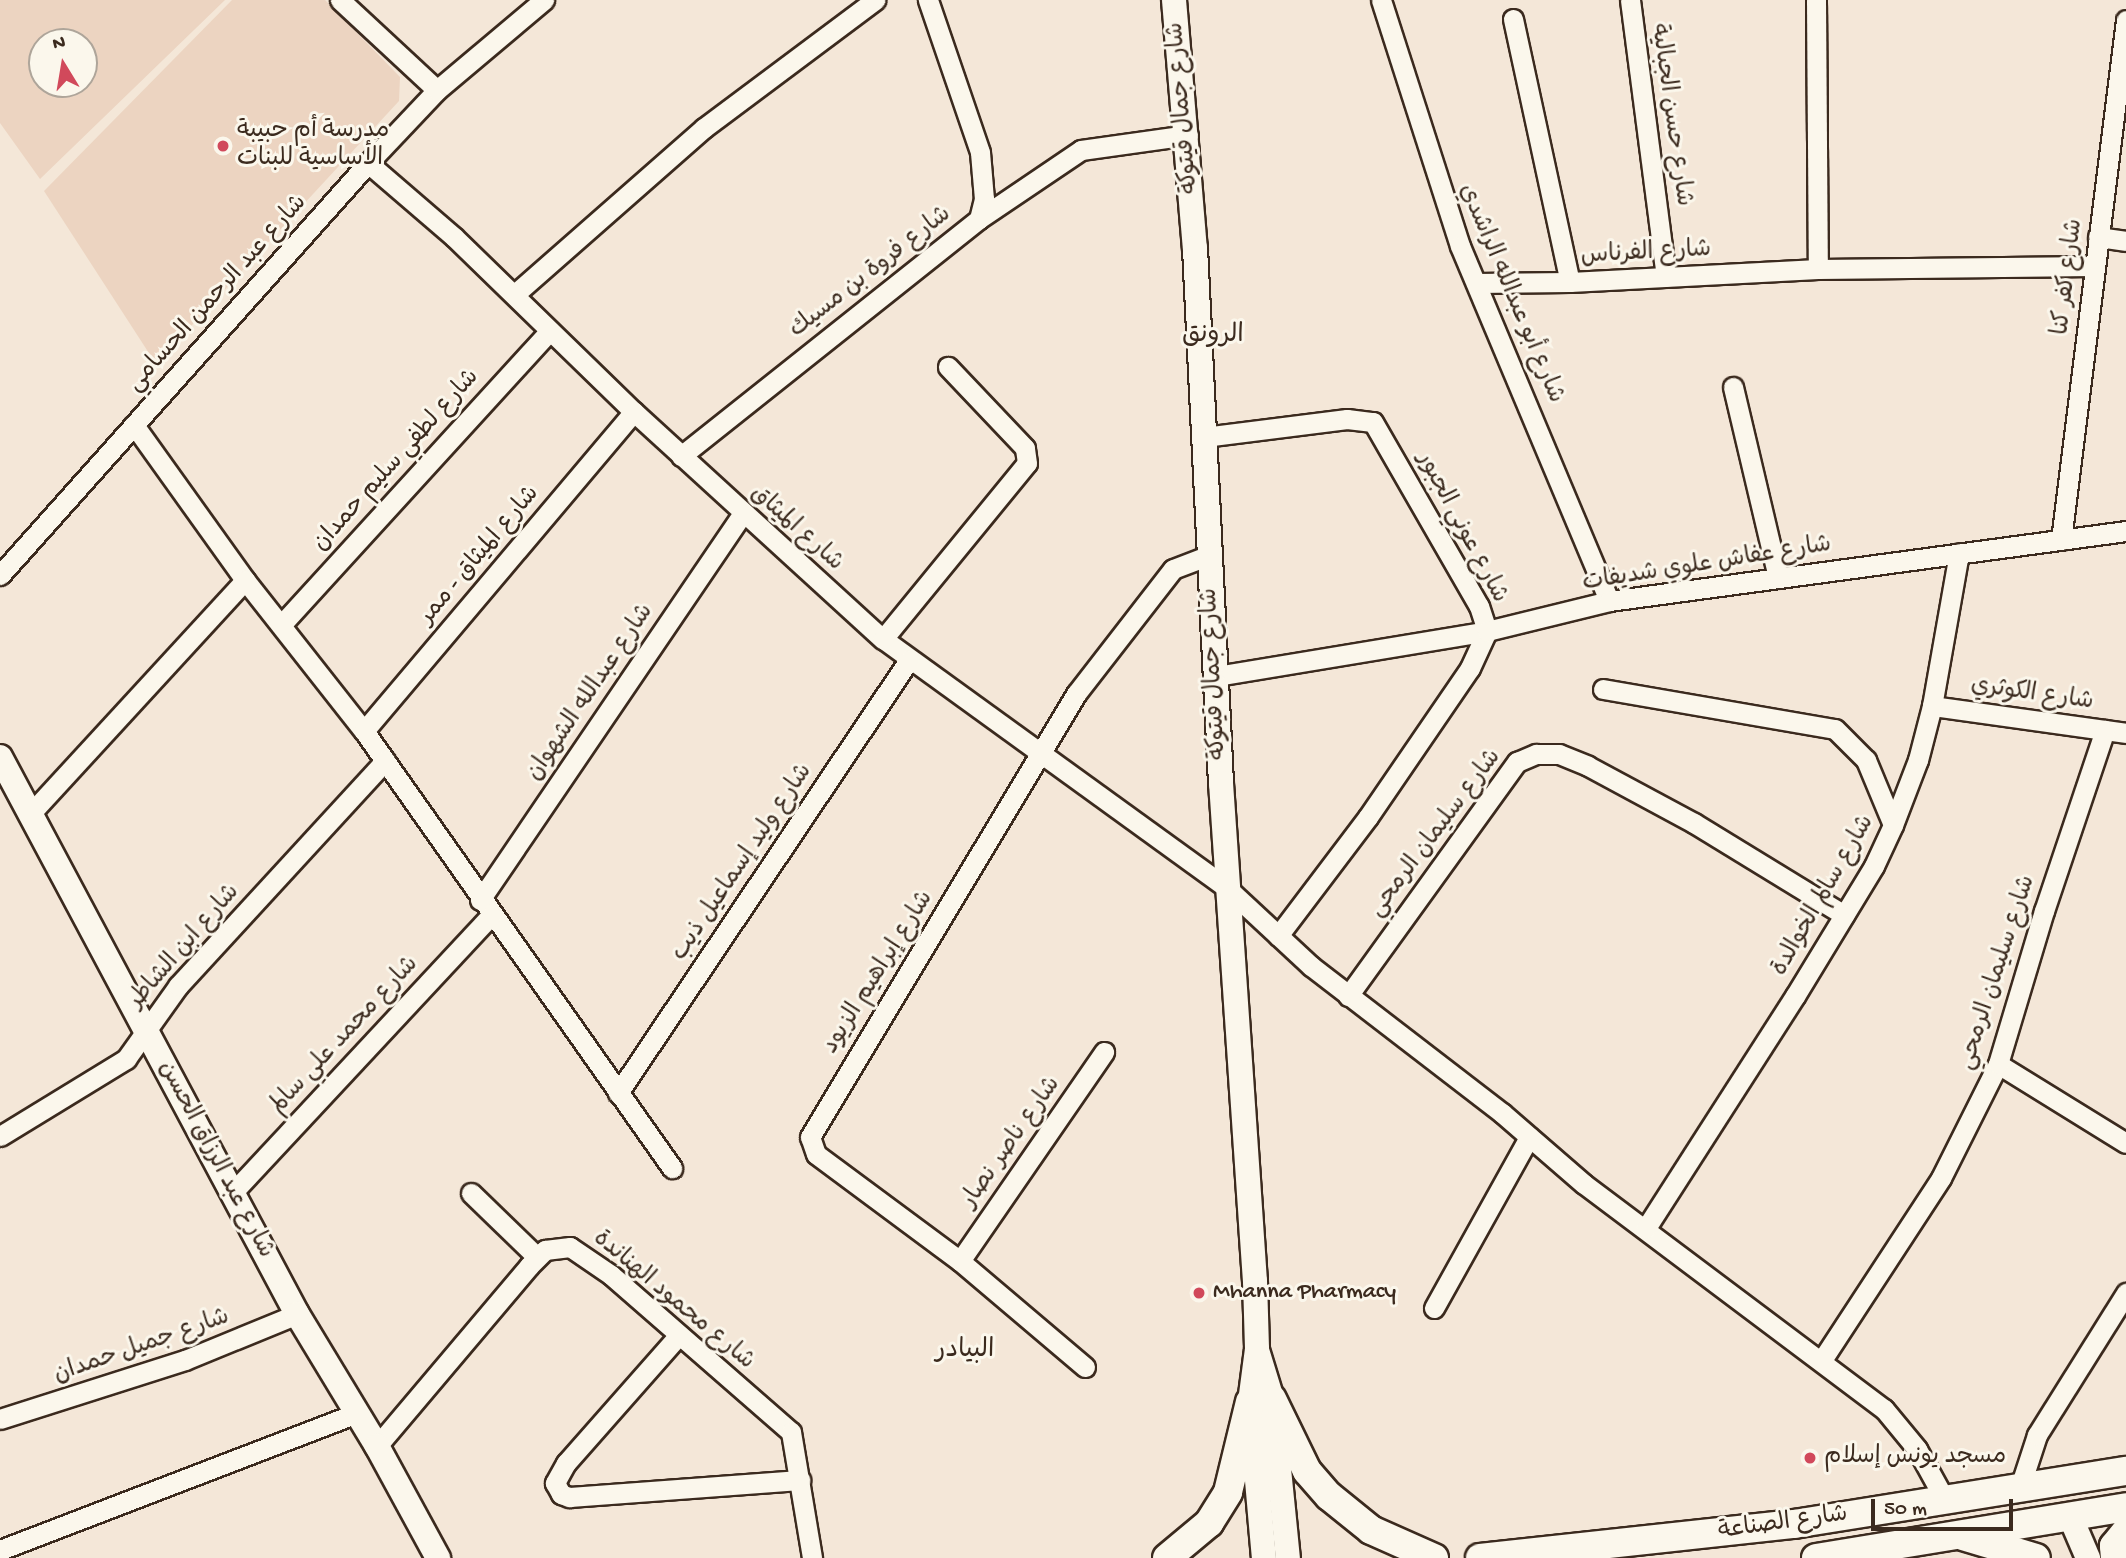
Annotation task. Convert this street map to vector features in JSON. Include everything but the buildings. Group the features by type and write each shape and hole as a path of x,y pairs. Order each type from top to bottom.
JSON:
{"main road":[{"path":"1167,1558 1209,1523 1228,1492 1261,1401"},
{"path":"1261,1401 1307,1471 1329,1496 1371,1530 1434,1558"},
{"name":"شارع الصناعة","path":"1480,1558 1766,1528 2126,1471"},
{"name":"شارع الصناعة","path":"1816,1558 1923,1549 1960,1535 2126,1507"},
{"path":"2115,1558 2114,1546 2126,1531"},
{"path":"1960,1535 2036,1558"}],"street":[{"path":"340,0 437,90"},
{"path":"515,294 704,128 875,0"},
{"name":"شارع فروة بن مسيك","path":"681,456 979,219 984,199 979,152 928,0"},
{"name":"شارع جمال قيتوكة","path":"1174,0 1188,135 1227,888 1261,1401 1264,1558"},
{"name":"شارع أبو عبدالله الراشدي","path":"1381,0 1441,195 1609,601"},
{"name":"شارع حسن الجبالية","path":"1630,0 1666,278"},
{"path":"1816,0 1818,269"},
{"name":"شارع عبد الرحمن الحسامي","path":"0,575 368,163 437,90 533,3"},
{"path":"1513,19 1570,282"},
{"name":"شارع كفر كنا","path":"2061,540 2126,20"},
{"path":"979,219 1081,150 1188,135"},
{"name":"شارع الميثاق","path":"368,163 515,294 550,331 742,514 883,639 1227,888"},
{"path":"2098,237 2126,241"},
{"name":"شارع الفرناس","path":"1476,283 1570,282 1818,269 2094,266"},
{"name":"شارع لطفي سليم حمدان","path":"282,624 550,331"},
{"path":"883,639 1027,463 1025,448 948,368"},
{"path":"1733,387 1778,578"},
{"name":"شارع الميثاق - ممر","path":"364,731 634,412"},
{"name":"شارع عوني الجبور","path":"1205,437 1347,419 1373,422 1479,606 1486,631 1470,668 1368,817 1278,936"},
{"path":"134,425 245,580 364,731 672,1168"},
{"name":"شارع عبدالله الشهوان","path":"486,907 742,514"},
{"name":"شارع عفاش علوي شديفات","path":"1216,676 1486,631 1609,601 2126,531"},
{"name":"شارع سالم الخوالدة","path":"1646,1228 1844,915 1894,825 1918,760 1931,706 1959,553"},
{"name":"شارع إبراهيم الزيود","path":"1085,1367 960,1261 816,1154 810,1137 1076,694 1173,569 1209,555"},
{"path":"32,813 245,580"},
{"name":"شارع وليد إسماعيل ذيب","path":"618,1093 909,660"},
{"path":"1603,689 1835,729 1866,760 1894,825"},
{"name":"شارع الكوثري","path":"1931,706 2126,733"},
{"name":"شارع سليمان الرمحي","path":"1822,1360 1941,1178 1998,1064 2044,911 2105,730"},
{"name":"شارع سليمان الرمحي","path":"1348,996 1510,771 1517,762 1536,754 1559,754 1588,766 1693,823 1844,915"},
{"name":"شارع عبد الرزاق الحسن","path":"0,757 234,1191 297,1314 377,1446 438,1558"},
{"name":"شارع ابن الشاطر","path":"0,1136 126,1059 178,986 385,761"},
{"path":"1227,888 1348,996 1529,1137 1584,1184 1822,1360 1901,1427 1945,1500"},
{"name":"شارع محمد علي سالم","path":"234,1191 486,907"},
{"name":"شارع ناصر نصار","path":"960,1261 1104,1052"},
{"path":"1998,1064 2126,1143"},
{"path":"1434,1308 1529,1137"},
{"path":"377,1446 537,1257 471,1193"},
{"name":"شارع محمود الهناندة","path":"537,1257 560,1245 582,1252 791,1432 796,1444 800,1479"},
{"path":"2030,1485 2027,1458 2126,1293"},
{"name":"شارع جميل حمدان","path":"0,1419 185,1360 297,1314"},
{"path":"679,1335 566,1463 555,1483 561,1494 569,1497 800,1479 812,1558"},
{"name":"شارع جمال قيتوكة","path":"1261,1401 1287,1558"},
{"path":"0,1550 357,1413"},
{"path":"2063,1517 2077,1558"},
{"path":"2063,1517 2088,1558"}],"shaded area":[{"path":"0,0 225,0 40,179 0,123"},
{"name":"مدرسة أم حبيبة الأساسية للبنات","path":"232,0 325,0 400,77 399,101 156,364 44,191"}],"place":[{"name":"مدرسة أم حبيبة الأساسية للبنات","path":"223,146"},
{"name":"Mhanna Pharmacy","path":"1199,1293"},
{"name":"مسجد يونس إسلام","path":"1810,1458"}],"district":[{"name":"الرونق","path":"1213,337"},
{"name":"البيادر","path":"965,1352"}]}
